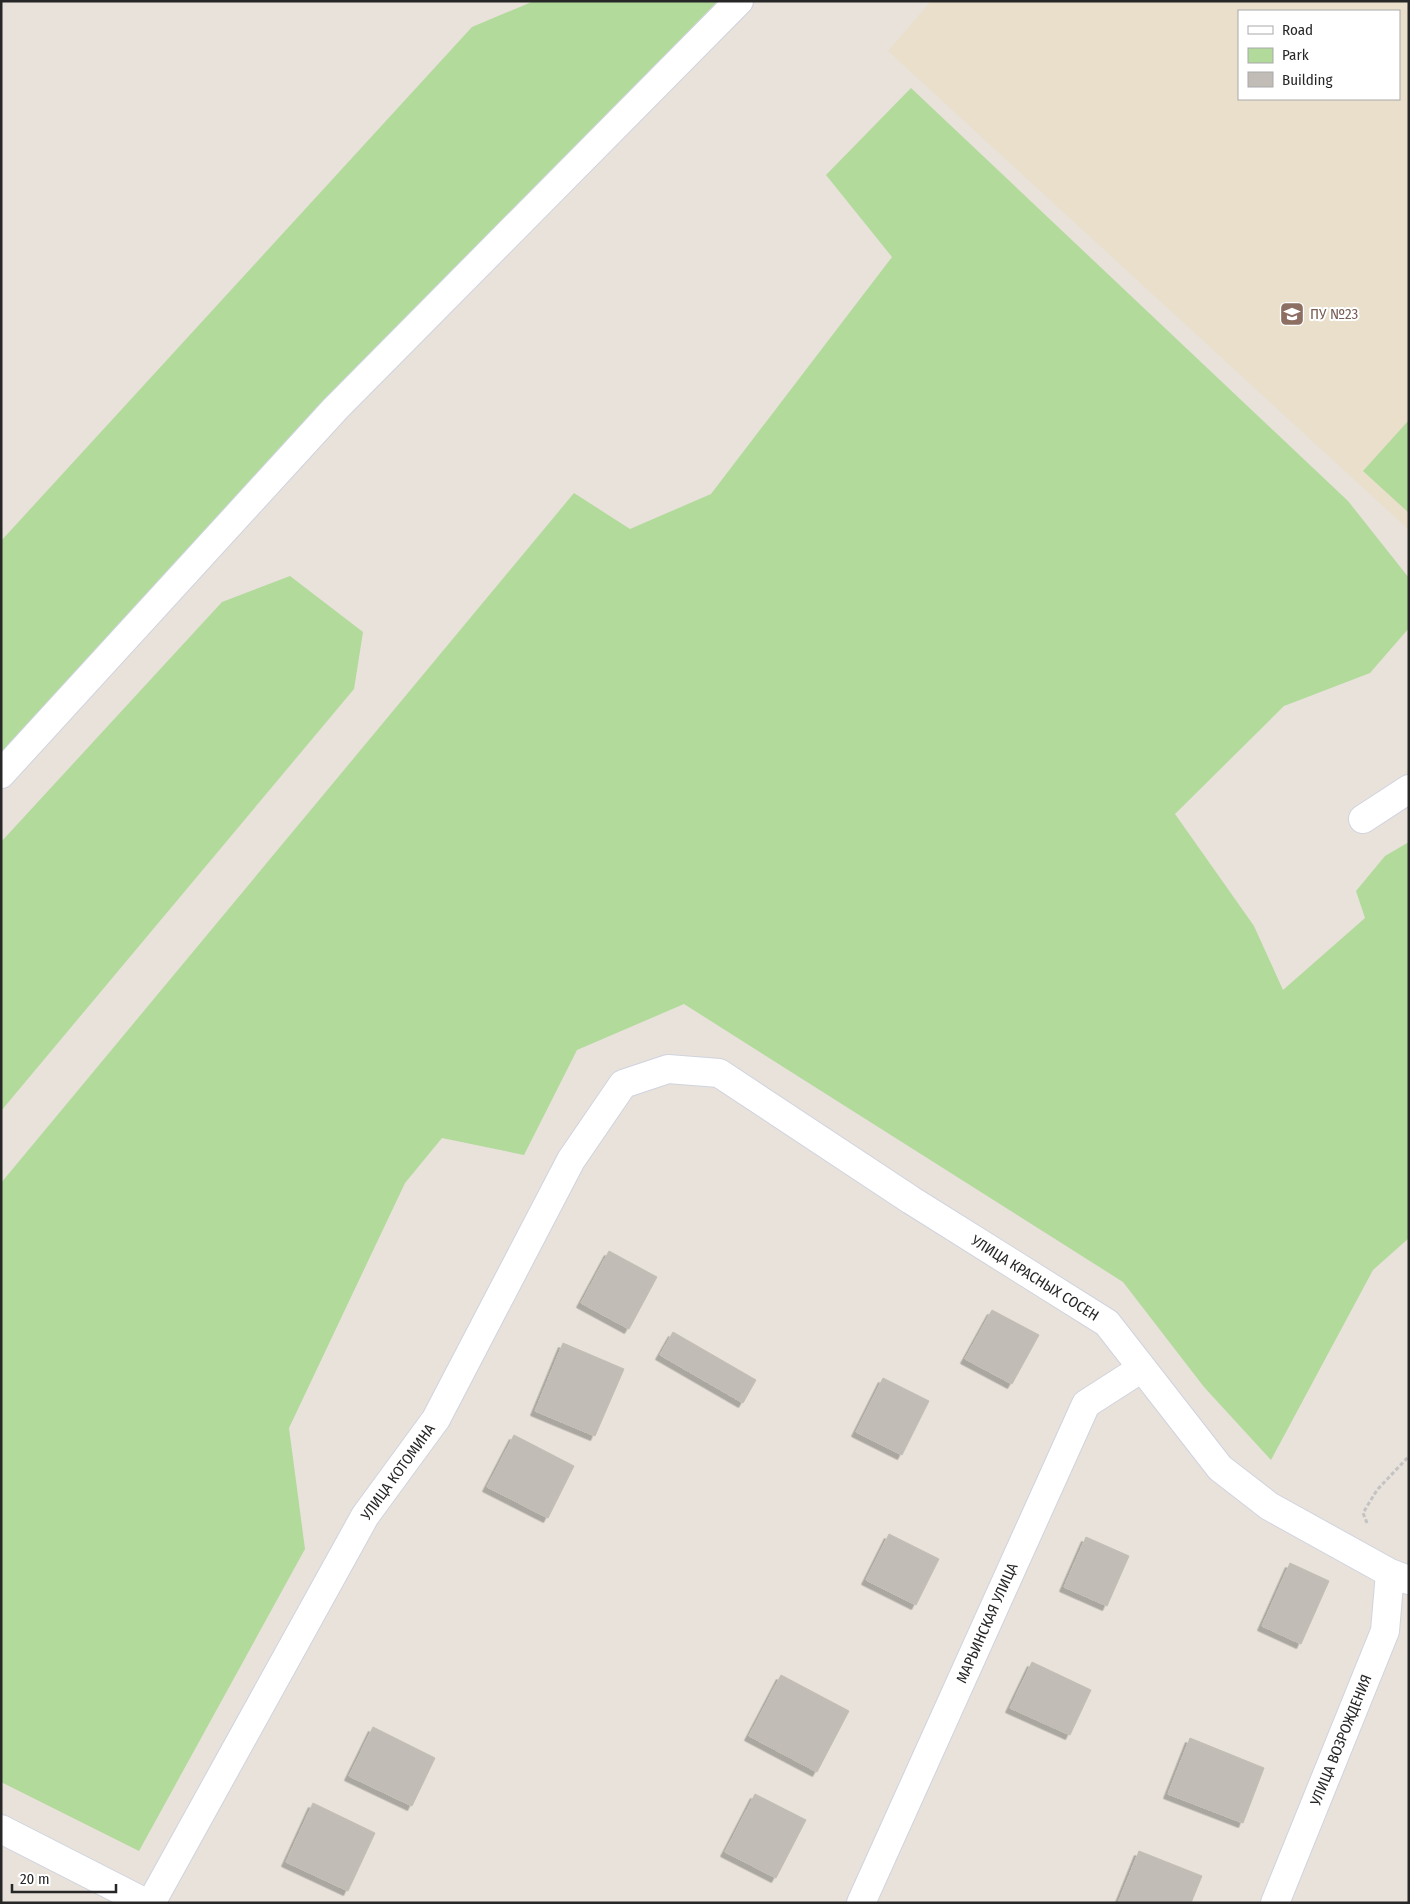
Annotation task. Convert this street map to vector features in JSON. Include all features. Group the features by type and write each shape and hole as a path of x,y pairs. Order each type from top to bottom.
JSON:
{"street":[{"path":"1,774 335,409 739,1"},
{"path":"1363,818 1409,789"},
{"name":"УЛИЦА КРАСНЫХ СОСЕН","path":"668,1069 719,1073 911,1200 1107,1323 1220,1468 1269,1506 1400,1576"},
{"name":"УЛИЦА КОТОМИНА","path":"151,1903 365,1516 436,1419 571,1160 623,1084 668,1069"},
{"name":"МАРЬИНСКАЯ УЛИЦА","path":"861,1903 1086,1404 1142,1368"},
{"name":"УЛИЦА ВОЗРОЖДЕНИЯ","path":"1275,1903 1385,1631 1400,1576"},
{"path":"1,1829 146,1903"}],"path":[{"path":"1400,1576 1363,1513 1377,1490 1409,1456"}],"shaded area":[{"name":"ПУ №23","path":"931,1 1409,1 1409,530 888,51"}],"green space":[{"path":"534,1 718,1 329,398 1,755 1,541 472,27"},
{"path":"911,88 1348,501 1409,578 1409,628 1370,673 1284,706 1175,814 1254,926 1283,990 1365,918 1356,891 1385,856 1409,842 1409,1238 1373,1270 1271,1460 1204,1387 1123,1282 684,1004 577,1050 524,1155 442,1138 405,1183 289,1428 305,1549 139,1851 1,1782 1,1183 574,493 630,529 711,494 892,257 826,175"},
{"path":"1409,420 1409,513 1363,471"},
{"path":"290,576 363,632 354,689 1,1111 1,842 222,602"}],"building":[{"path":"609,1251 657,1277 629,1329 581,1303"},
{"path":"992,1310 1039,1335 1012,1384 965,1359"},
{"path":"673,1332 756,1380 743,1403 660,1355"},
{"path":"563,1343 624,1369 595,1436 535,1411"},
{"path":"883,1378 929,1401 902,1455 856,1432"},
{"path":"514,1435 574,1466 548,1518 487,1487"},
{"path":"889,1534 939,1559 916,1605 866,1580"},
{"path":"1086,1537 1129,1556 1107,1606 1064,1587"},
{"path":"1290,1563 1329,1581 1301,1644 1262,1626"},
{"path":"1032,1662 1091,1690 1070,1735 1010,1708"},
{"path":"781,1675 849,1711 817,1772 749,1736"},
{"path":"373,1727 435,1758 412,1806 349,1776"},
{"path":"1190,1738 1264,1768 1243,1823 1168,1794"},
{"path":"755,1794 806,1820 776,1878 725,1852"},
{"path":"313,1803 375,1833 348,1891 286,1862"},
{"path":"1139,1851 1202,1876 1191,1903 1118,1903"}],"place":[{"name":"ПУ №23","path":"1292,314"}]}
